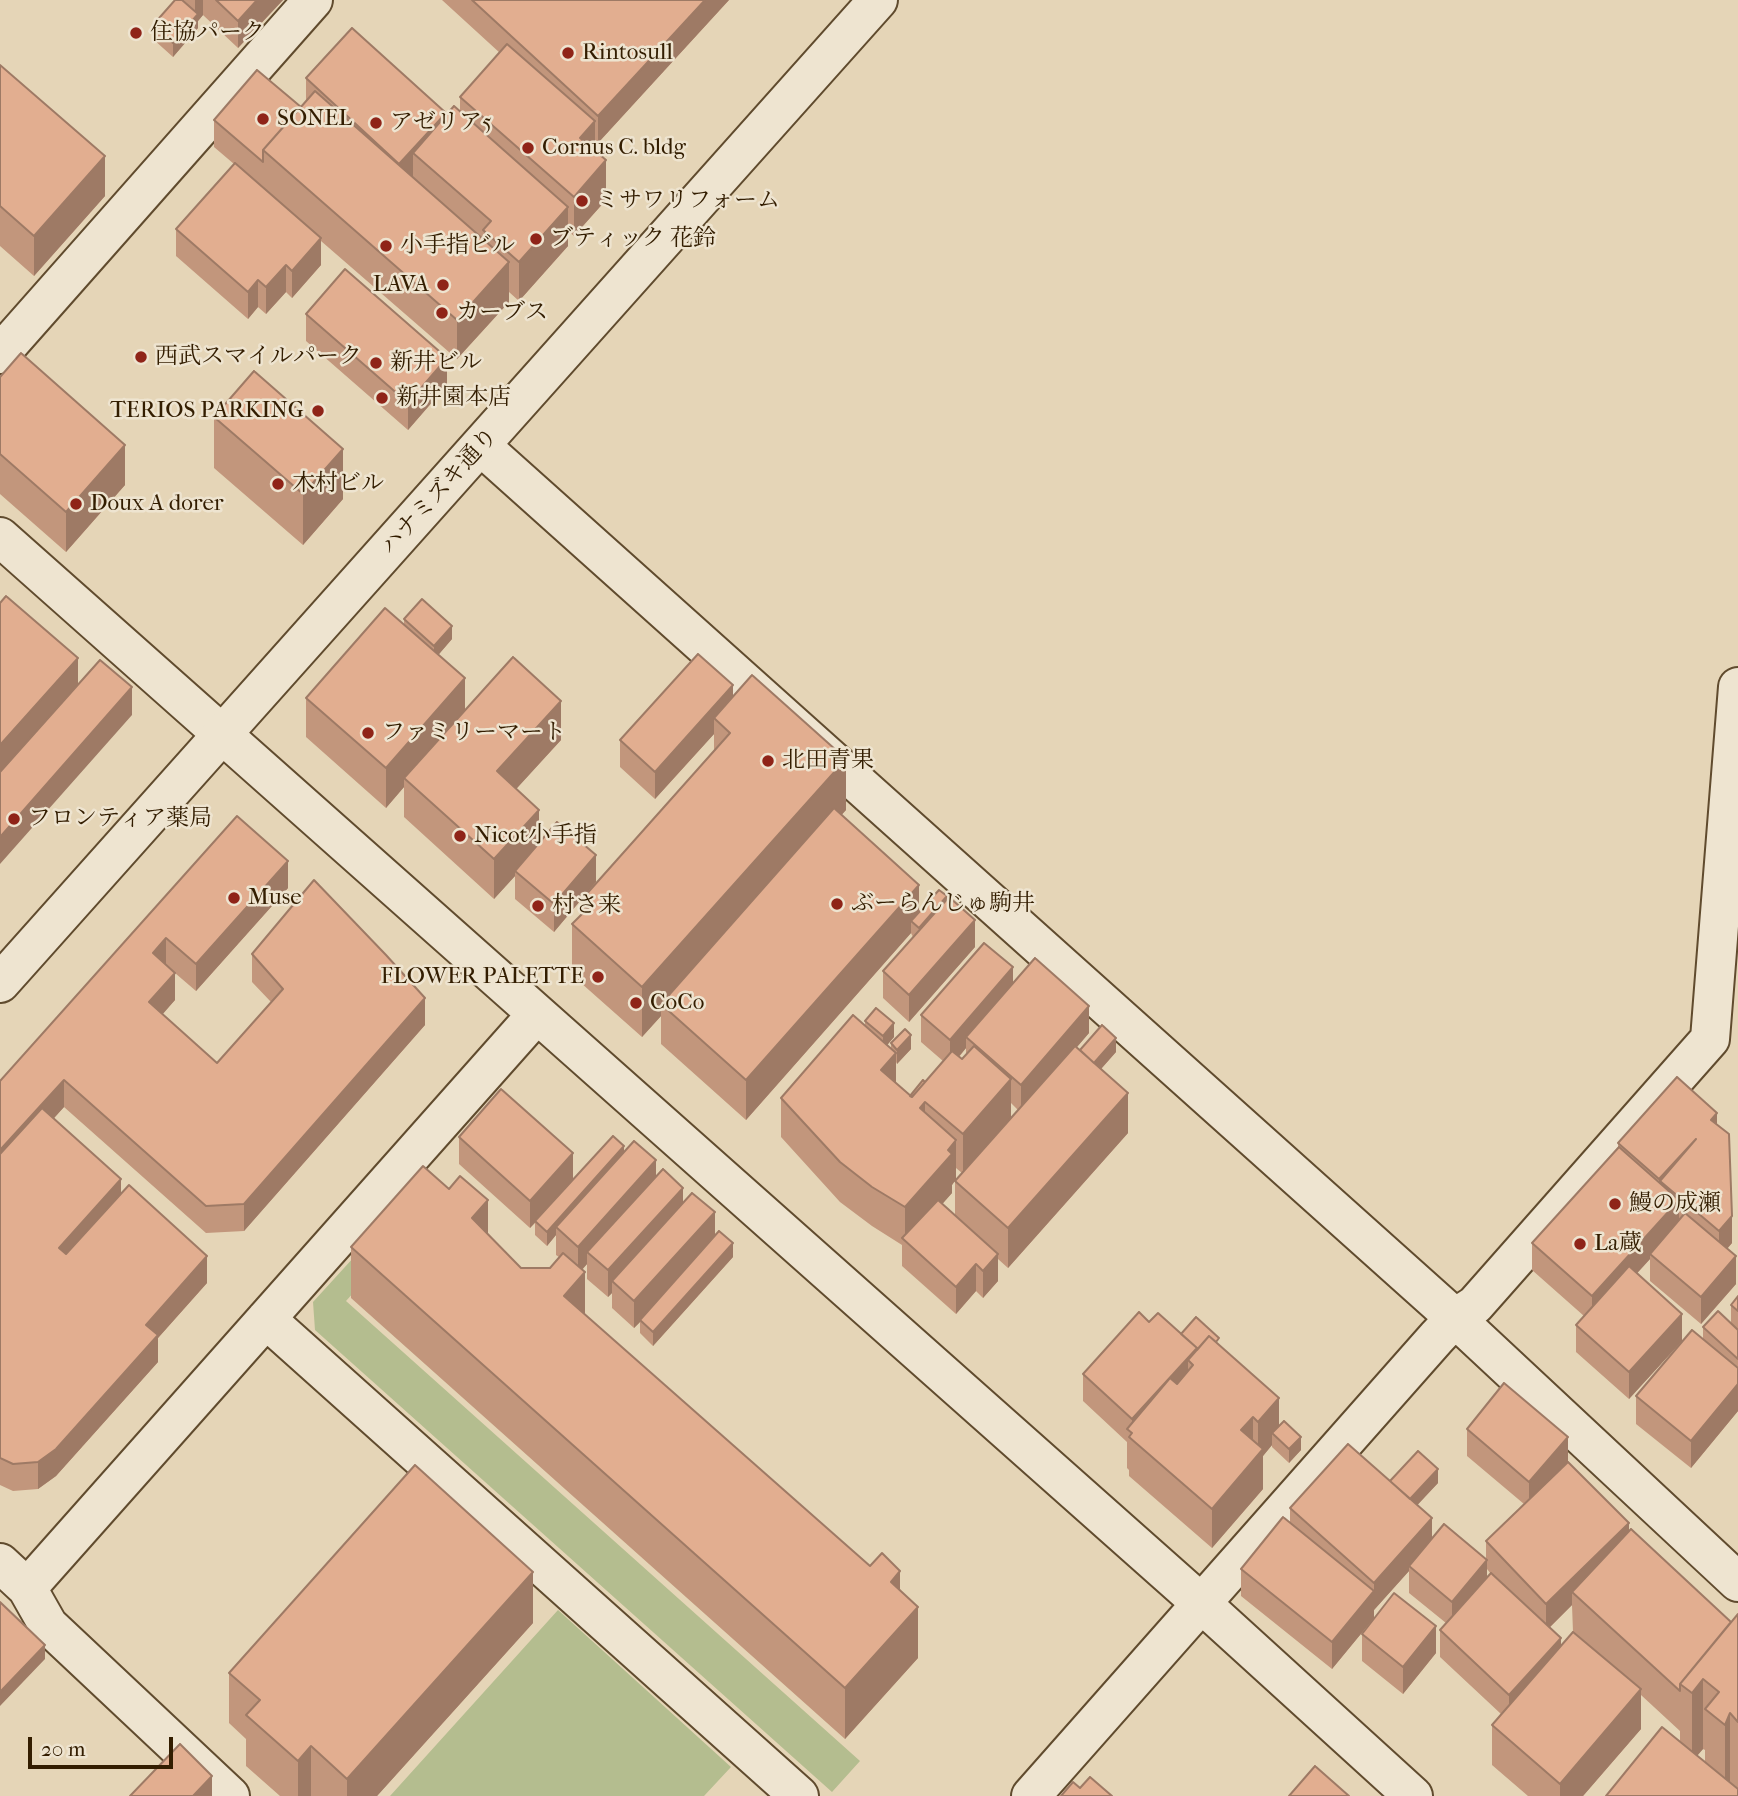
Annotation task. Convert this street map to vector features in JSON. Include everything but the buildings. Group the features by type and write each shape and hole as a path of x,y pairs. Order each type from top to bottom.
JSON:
{"street":[{"path":"0,354 313,0"},
{"name":"ハナミズキ通り","path":"0,983 877,1"},
{"path":"481,446 1455,1318 1738,1582"},
{"path":"0,537 1202,1604 1413,1796"},
{"path":"1031,1796 1455,1318 1475,1305 1710,1039 1738,687"},
{"path":"230,1796 48,1625 13,1575 266,1319 537,1014"},
{"path":"266,1319 799,1796"}],"green space":[{"path":"417,1188 434,1203 346,1301 860,1761 832,1792 315,1330 313,1302"},
{"path":"558,1610 731,1767 704,1796 390,1796"}],"place":[{"name":"住協パーク","path":"136,33"},
{"name":"Rintosull","path":"568,53"},
{"name":"SONEL","path":"263,119"},
{"name":"アゼリア5","path":"376,123"},
{"name":"Cornus C. bldg","path":"528,148"},
{"name":"ミサワリフォーム","path":"582,201"},
{"name":"ブティック 花鈴","path":"536,239"},
{"name":"小手指ビル","path":"386,246"},
{"name":"LAVA","path":"443,285"},
{"name":"カーブス","path":"442,313"},
{"name":"西武スマイルパーク","path":"141,357"},
{"name":"新井ビル","path":"376,363"},
{"name":"新井園本店","path":"382,398"},
{"name":"TERIOS PARKING","path":"318,411"},
{"name":"木村ビル","path":"278,484"},
{"name":"Doux A dorer","path":"76,504"},
{"name":"ファミリーマート","path":"368,733"},
{"name":"北田青果","path":"768,761"},
{"name":"フロンティア薬局","path":"14,819"},
{"name":"Nicot小手指","path":"460,836"},
{"name":"Muse","path":"234,898"},
{"name":"ぶーらんじゅ駒井","path":"837,904"},
{"name":"村さ来","path":"538,906"},
{"name":"FLOWER PALETTE","path":"598,977"},
{"name":"CoCo","path":"636,1003"},
{"name":"鰻の成瀬","path":"1615,1204"},
{"name":"La蔵","path":"1580,1244"}]}
